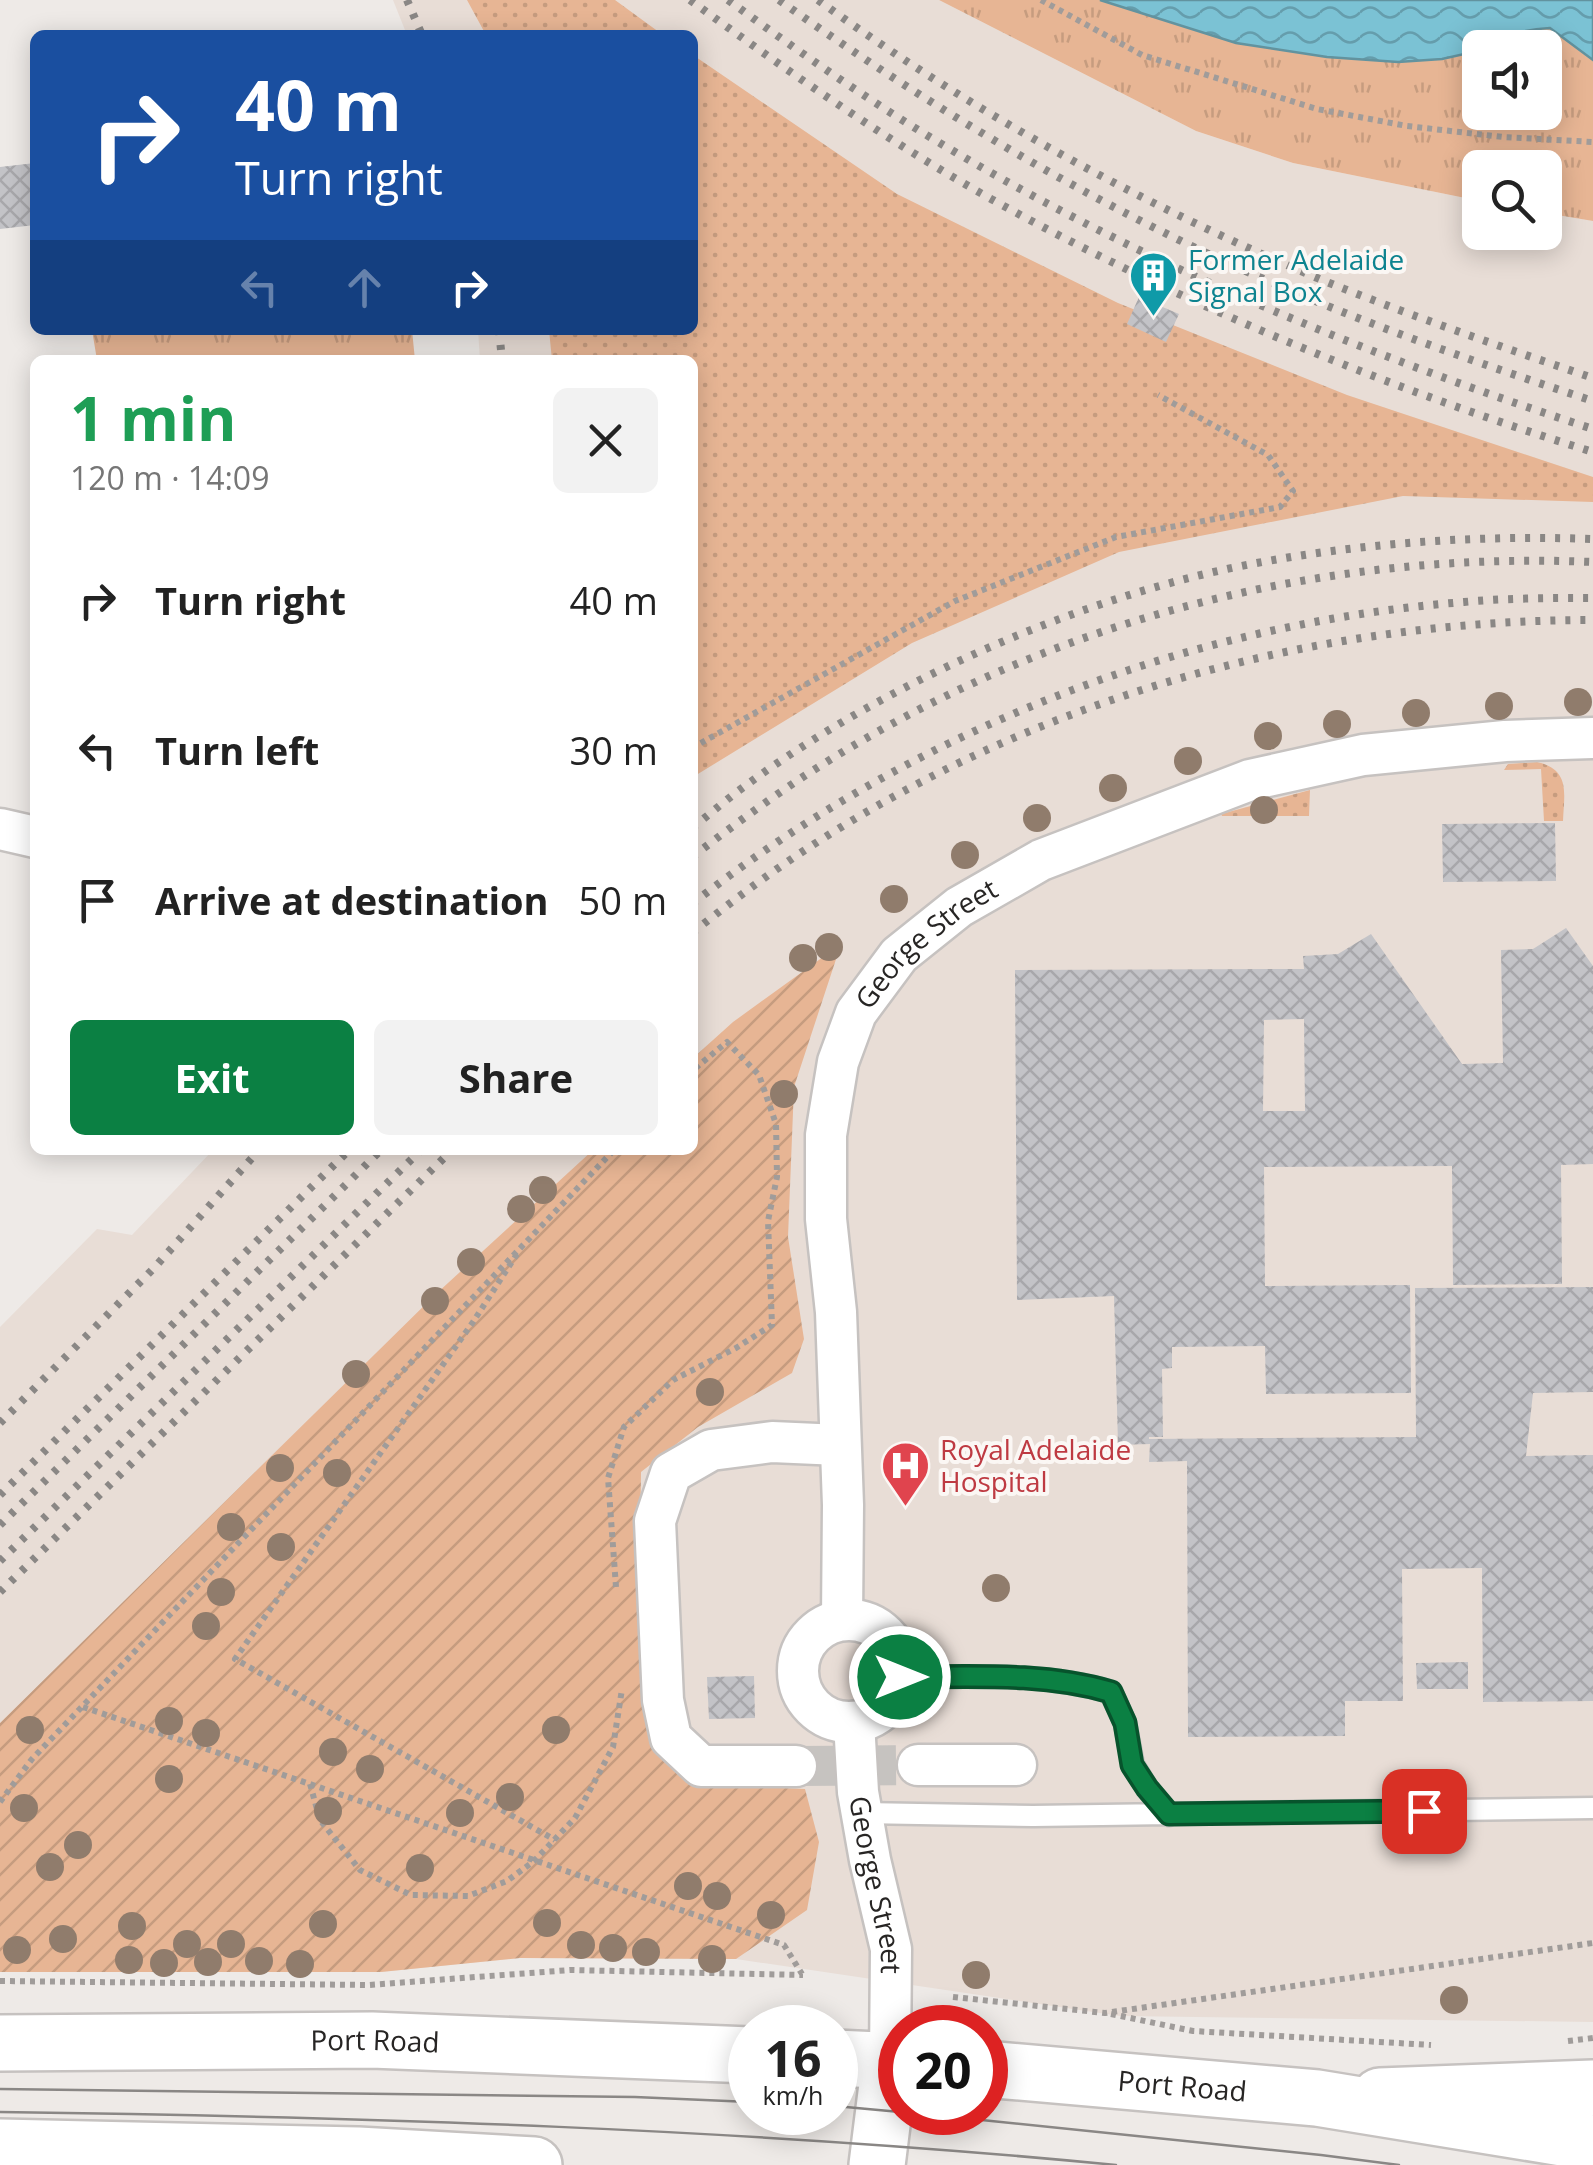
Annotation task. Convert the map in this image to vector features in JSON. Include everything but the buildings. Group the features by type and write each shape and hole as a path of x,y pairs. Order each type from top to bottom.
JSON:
{"main road":[{"name":"Port Road","path":"0,2043 372,2040 728,2054"},
{"name":"Port Road","path":"1008,2071 1317,2098 1593,2144"},
{"name":"Port Road","path":"1317,2098 1593,2088"},
{"name":"George Street","path":"877,2165 882,2135"},
{"path":"0,2147 164,2159 358,2155 534,2165"}],"street":[{"name":"George Street","path":"842,1620 843,1505 836,1312 826,1219 826,1135 838,1062 856,1013 898,954 960,907 1041,860 1250,780 1364,755 1505,741 1593,738"},
{"path":"0,829 30,835"},
{"path":"796,1766 700,1766 671,1738 663,1700 655,1521 670,1472 711,1450 772,1442 840,1446"},
{"path":"842,1620 858,1620 885,1635 900,1662 900,1677 884,1708 854,1722 823,1716 810,1706 798,1677 798,1661 804,1646 827,1625 842,1620"},
{"name":"George Street","path":"854,1722 858,1792 891,1949 893,2005"},
{"path":"918,1765 1016,1766"}],"lane":[{"path":"900,1677 1076,1682 1111,1692 1125,1723 1132,1765 1169,1814"},
{"path":"862,1814 1593,1808"}],"path":[{"path":"1041,0 1142,56 1316,109 1464,133 1593,142"},
{"path":"698,745 956,602 1116,536 1280,507 1293,491 1268,456 1158,395"},
{"path":"616,1593 608,1478 624,1426 673,1380 772,1325 768,1221 777,1177 776,1124 759,1075 726,1042 698,1066"},
{"path":"0,1802 32,1760 609,1155"},
{"path":"526,1240 473,1322 234,1659 555,1840"},
{"path":"310,1784 320,1820 360,1870 410,1895 468,1896 507,1881 534,1862 575,1818 613,1747 623,1679"},
{"path":"0,1982 369,1985 570,1970 802,1974 784,1945 84,1706"},
{"path":"1105,2012 1593,1943"},
{"path":"953,1997 1105,2012 1193,2032 1440,2046"},
{"path":"1566,2041 1593,2038"}],"shaded area":[{"name":"Royal Adelaide Hospital","path":"393,0 939,0 1196,131 1293,163 1462,197 1462,250 1562,250 1562,216 1593,221 1593,2022 1120,2016 736,1959 520,1958 381,1972 0,1972 0,1327 97,1229 132,1235 208,1155 698,1155 698,355 480,355 478,335 698,335 698,30 405,30"}],"green space":[{"path":"467,0 615,0 656,30 483,30"},
{"path":"939,0 1593,0 1593,221 1562,216 1562,150 1462,150 1462,197 1293,163 1196,131"},
{"path":"698,58 897,194 1118,303 1347,395 1593,477 1593,502 1403,496 1119,552 912,643 698,774 698,355 552,355 550,335 698,335"},
{"path":"93,335 412,335 414,355 96,355"},
{"path":"1537,762 1560,777 1563,821 1544,821 1541,769 1504,770 1508,764"},
{"path":"1310,790 1309,816 1221,814"},
{"path":"841,944 794,1087 788,1237 804,1339 792,1373 698,1427 641,1472 639,1634 650,1745 695,1784 805,1789 819,1842 807,1910 736,1959 520,1958 381,1972 0,1972 0,1723 436,1294 588,1155 698,1155 698,1054 733,1022"}],"water":[{"path":"1100,0 1593,0 1593,60 1562,37 1562,30 1550,28 1462,30 1462,55 1398,62 1327,57 1236,43"}],"tunnel":[{"path":"796,1766 918,1765"}],"tram line":[{"path":"0,2089 728,2101"},
{"path":"858,2108 878,2110"},
{"path":"0,2112 559,2127 838,2142 1116,2165"},
{"path":"1008,2123 1399,2165"}],"railway":[{"path":"407,0 420,30"},
{"path":"690,0 889,137 971,188 1083,248 1297,346 1444,402 1593,452"},
{"path":"728,0 926,134 1108,235 1347,341 1593,429"},
{"path":"779,0 1008,149 1190,245 1378,326 1593,401"},
{"path":"818,0 999,119 1190,221 1355,293 1593,378"},
{"path":"500,335 502,355"},
{"path":"698,823 801,748 925,677 992,646 1128,595 1262,562 1345,549 1468,539 1593,539"},
{"path":"698,853 809,773 898,720 991,675 1086,637 1184,607 1285,584 1386,569 1489,561 1593,562"},
{"path":"698,900 777,842 866,787 959,738 1056,696 1155,662 1257,634 1360,614 1480,601 1593,598"},
{"path":"698,928 783,865 886,801 980,753 1077,712 1177,679 1279,653 1383,635 1488,624 1593,620"},
{"path":"0,1423 155,1267 255,1155"},
{"path":"0,1495 344,1155"},
{"path":"0,1525 376,1155"},
{"path":"0,1561 416,1155"},
{"path":"0,1592 447,1155"}],"place":[{"name":"Former Adelaide Signal Box","path":"1153,318"},
{"name":"Royal Adelaide Hospital","path":"905,1508"}],"route":[{"path":"900,1677 1076,1682 1111,1692 1125,1723 1132,1765 1169,1814 1424,1811"}]}
